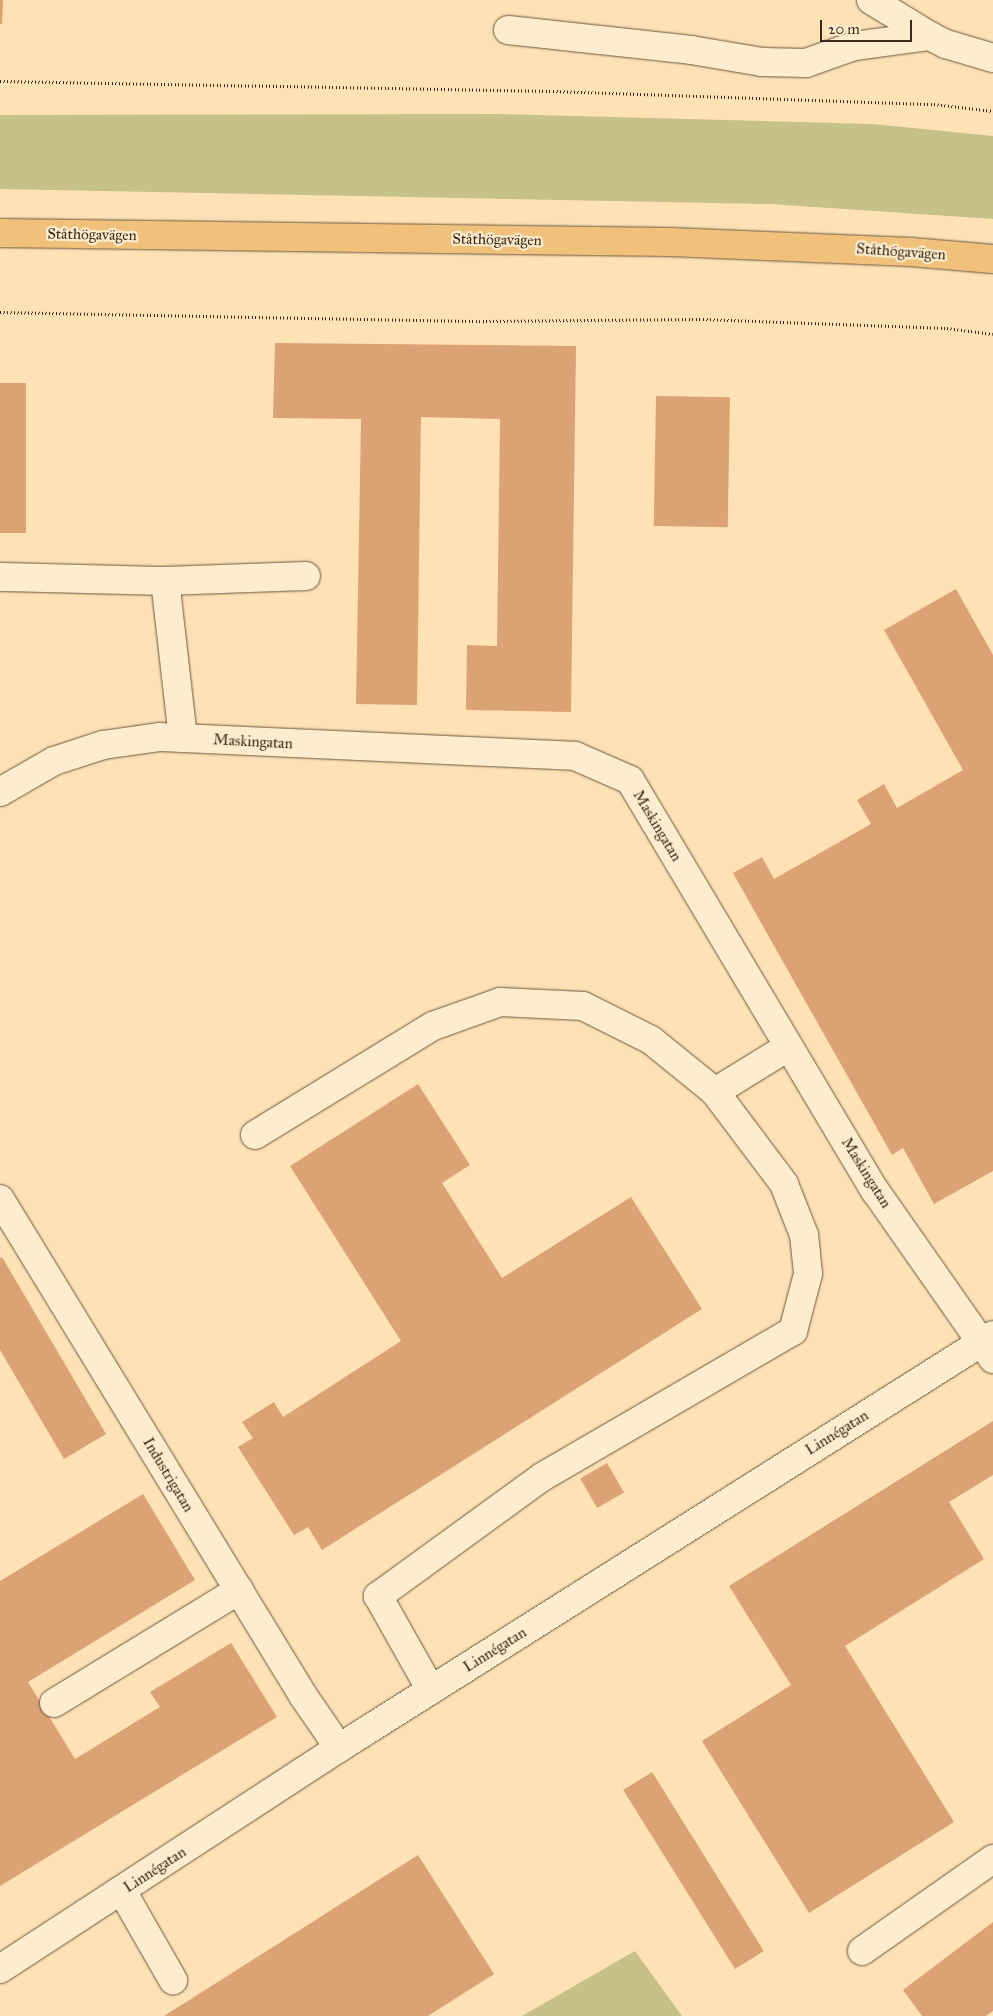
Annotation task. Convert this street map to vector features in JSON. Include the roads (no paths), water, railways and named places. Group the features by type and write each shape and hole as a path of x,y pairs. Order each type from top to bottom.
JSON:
{"main road":[{"name":"Ståthögavägen","path":"0,233 670,242 911,252 993,259"}],"street":[{"path":"871,0 930,36 964,50 993,58"},
{"path":"508,30 691,50 762,62 806,63 854,46 930,36"},
{"path":"0,576 165,581 306,576"},
{"path":"165,581 183,738"},
{"name":"Maskingatan","path":"0,792 54,761 103,745 160,737 575,756 630,780 876,1192 989,1345"},
{"path":"255,1135 433,1026 500,1002 583,1006 651,1040 715,1092 784,1184 804,1235 808,1274 793,1331 542,1476 378,1596 431,1690"},
{"path":"715,1092 788,1047"},
{"name":"Industrigatan","path":"0,1199 304,1697 339,1748"},
{"name":"Linnégatan","path":"0,1969 339,1748 989,1345"},
{"path":"54,1703 239,1590"},
{"path":"862,1951 993,1859"},
{"path":"122,1891 173,1980"}]}
